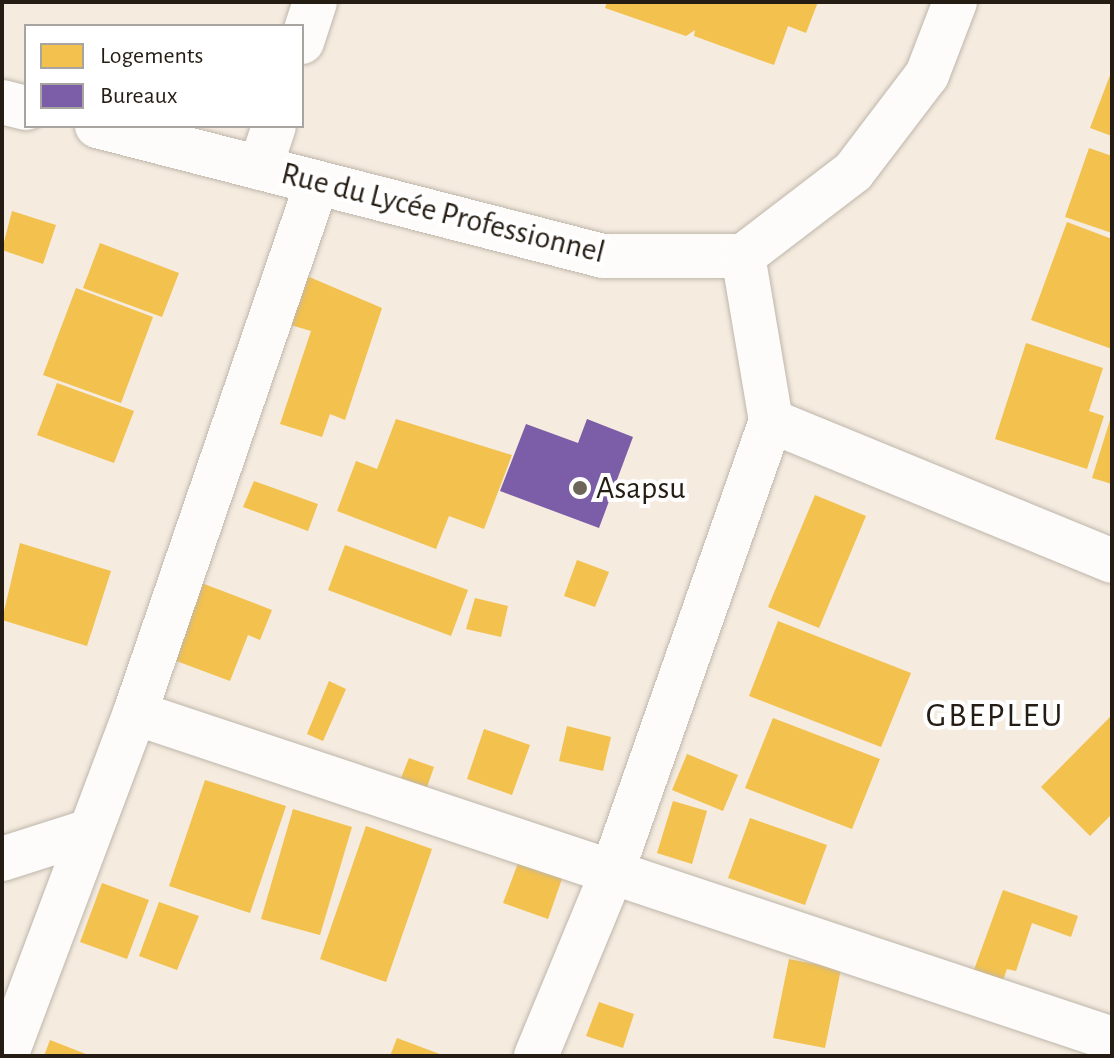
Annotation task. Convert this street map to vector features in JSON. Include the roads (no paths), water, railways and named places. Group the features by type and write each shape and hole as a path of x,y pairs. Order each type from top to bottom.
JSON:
{"street":[{"path":"304,36 315,2"},
{"path":"536,1056 611,875 771,421 743,256 853,172 927,75 955,2"},
{"path":"2,102 24,108"},
{"name":"Rue du Lycée Professionnel","path":"105,128 603,256 743,256"},
{"path":"260,168 273,128"},
{"path":"6,1056 135,713 317,183"},
{"path":"771,421 1112,561"},
{"path":"135,713 611,875 1112,1039"},
{"path":"2,859 90,831"}],"place":[{"name":"Asapsu","path":"580,488"}],"district":[{"name":"GBEPLEU","path":"995,717"}]}
